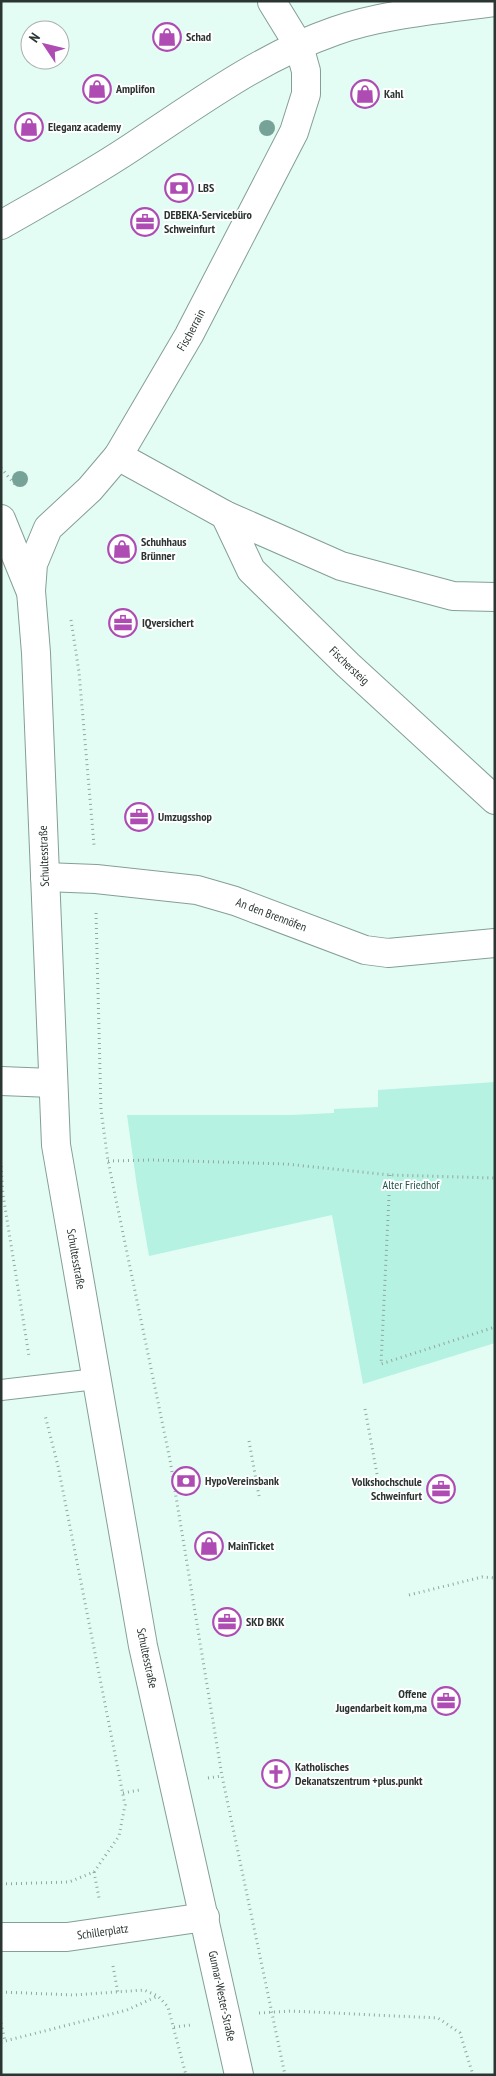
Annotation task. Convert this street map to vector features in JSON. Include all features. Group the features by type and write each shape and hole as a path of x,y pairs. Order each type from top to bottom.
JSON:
{"street":[{"name":"Fischerrain","path":"31,591 33,564 48,528 90,489 118,456 189,335 294,132 306,94 306,71 299,46 272,2"},
{"path":"1,225 68,188 216,90 299,46 336,30 372,21 495,2"},
{"path":"118,456 225,515 341,566 453,596 495,597"},
{"name":"Fischersteig","path":"225,515 251,570 348,665 495,800"},
{"path":"1,519 31,591"},
{"name":"Schultesstraße","path":"31,591 36,653 52,1083 56,1144 143,1646 205,1917"},
{"name":"An den Brennöfen","path":"45,877 96,879 197,890 235,901 365,950 388,953 495,943"},
{"path":"1,1081 52,1083"},
{"name":"Schillerplatz","path":"1,1937 67,1937 205,1917"},
{"name":"Gunnar-Wester-Straße","path":"205,1917 239,2075"}],"lane":[{"path":"1,1390 96,1379"}],"path":[{"path":"69,613 79,672 96,879 100,1102 108,1161 170,1460 222,1776 286,2075"},
{"path":"108,1161 152,1160 286,1164 390,1175 495,1178"},
{"path":"1,1166 3,1195 14,1253 25,1343 58,1466 125,1806 119,1836 94,1872 69,1882 1,1884"},
{"path":"390,1175 381,1364 495,1327"},
{"path":"365,1409 377,1474"},
{"path":"249,1441 259,1496"},
{"path":"408,1594 482,1577 495,1578"},
{"path":"1,1992 74,1995 144,1990 158,1996 168,2006 186,2075"},
{"path":"1,2023 3,2041 127,2010 158,1996"},
{"path":"272,2011 438,2018 460,2033 473,2075"}],"green space":[{"name":"Alter Friedhof","path":"495,1082 495,1343 363,1384 332,1215 149,1256 127,1115 291,1115 334,1113 334,1109 378,1107 378,1090"}],"place":[{"name":"Schad","path":"167,37"},
{"name":"Amplifon","path":"97,89"},
{"name":"Kahl","path":"365,94"},
{"name":"Eleganz academy","path":"29,127"},
{"name":"LBS","path":"179,188"},
{"name":"DEBEKA-Servicebüro Schweinfurt","path":"145,222"},
{"name":"Schuhhaus Brünner","path":"122,549"},
{"name":"IQversichert","path":"123,623"},
{"name":"Umzugsshop","path":"139,817"},
{"name":"HypoVereinsbank","path":"186,1481"},
{"name":"Volkshochschule Schweinfurt","path":"441,1489"},
{"name":"MainTicket","path":"209,1546"},
{"name":"SKD BKK","path":"227,1622"},
{"name":"Offene Jugendarbeit kom,ma","path":"446,1701"},
{"name":"Katholisches Dekanatszentrum +plus.punkt","path":"276,1774"}]}
